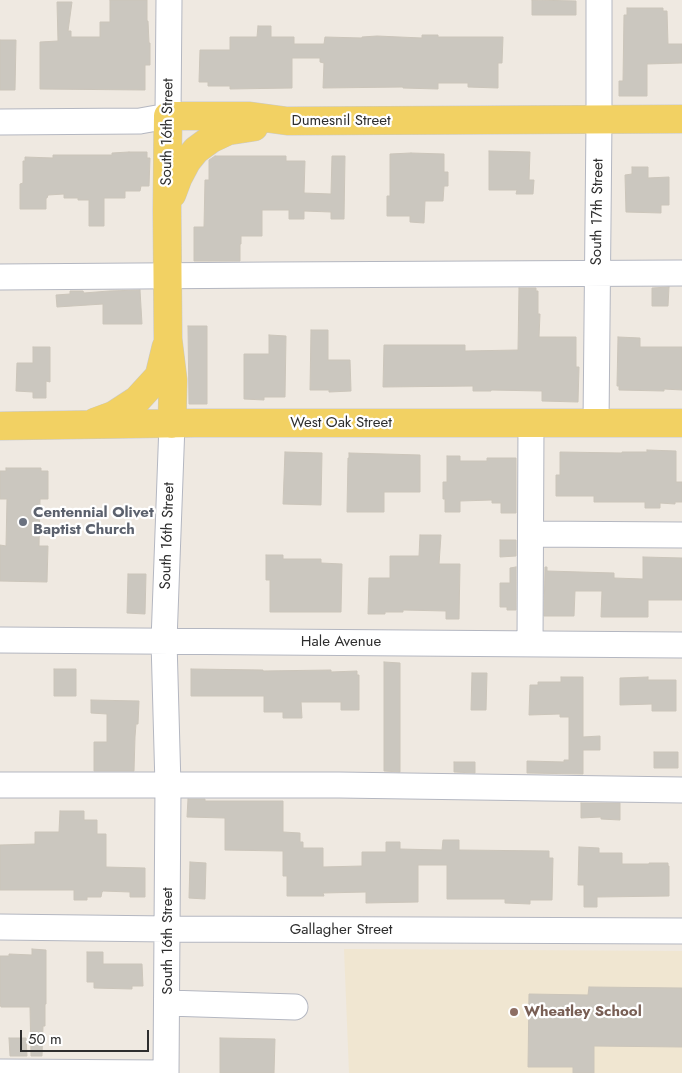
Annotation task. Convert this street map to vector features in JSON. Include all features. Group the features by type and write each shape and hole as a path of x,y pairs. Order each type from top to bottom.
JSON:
{"main road":[{"name":"Dumesnil Street","path":"168,116 250,116 287,121 682,119"},
{"name":"South 16th Street","path":"168,116 168,339 173,380 172,424"},
{"path":"167,210 178,178 187,161 196,150 210,139 228,131 287,121"},
{"path":"87,425 114,415 137,400 159,376 168,339"},
{"name":"West Oak Street","path":"0,426 682,423"}],"street":[{"name":"South 16th Street","path":"168,116 169,0"},
{"name":"South 17th Street","path":"596,423 599,0"},
{"name":"Dumesnil Street","path":"0,122 140,121 168,116"},
{"path":"0,277 682,273"},
{"path":"530,644 531,423"},
{"name":"South 16th Street","path":"166,1073 168,786 164,641 172,424"},
{"path":"531,534 682,535"},
{"name":"Hale Avenue","path":"0,640 682,645"},
{"path":"0,784 682,790"},
{"name":"Gallagher Street","path":"0,927 682,932"},
{"path":"167,1003 295,1007"},
{"path":"0,1072 166,1073"}],"shaded area":[{"name":"Wheatley School","path":"344,949 682,951 682,1073 349,1073"}],"building":[{"path":"110,0 147,0 150,65 145,65 145,90 40,89 40,42 58,41 57,2 72,2 68,31 71,31 71,37 100,37 100,22 110,22"},
{"path":"532,0 576,1 576,15 532,15"},
{"path":"627,8 663,8 663,11 667,11 668,44 682,44 682,63 647,64 647,96 619,96 619,81 623,81 624,15 627,15"},
{"path":"258,26 271,26 271,37 294,37 294,44 324,44 325,37 362,38 377,36 422,38 422,35 438,35 438,37 503,37 502,63 498,63 498,88 468,87 468,83 438,83 438,89 403,87 323,88 324,63 320,62 320,58 292,58 292,88 230,89 230,86 208,86 208,82 199,82 200,50 230,50 230,37 257,37"},
{"path":"0,40 16,40 15,90 0,90"},
{"path":"489,151 530,152 529,180 534,180 533,194 516,194 517,190 489,190"},
{"path":"147,152 147,158 150,158 149,186 141,186 140,191 125,191 125,198 104,198 104,226 89,226 89,200 64,198 64,194 48,195 46,198 46,209 20,209 20,184 23,183 23,161 25,161 25,157 53,158 53,155 112,155 112,153"},
{"path":"390,154 444,154 444,172 448,172 448,186 444,186 443,201 425,201 424,223 410,222 410,216 387,216 387,196 390,196"},
{"path":"215,156 286,156 286,161 305,161 304,193 331,194 332,156 345,156 344,219 331,219 331,212 304,211 304,219 289,219 289,210 262,210 262,236 241,236 240,261 194,261 194,227 204,227 205,180 209,180 209,160"},
{"path":"632,167 648,167 648,178 669,177 669,205 661,205 661,213 626,212 625,175 632,174"},
{"path":"669,287 668,306 652,306 652,288"},
{"path":"519,288 536,288 536,291 538,291 539,337 576,337 576,367 579,367 578,402 542,401 542,391 473,391 473,386 383,387 384,345 465,345 465,351 518,350"},
{"path":"140,290 142,324 103,324 103,304 57,307 56,295 70,294 70,291 83,291 84,293"},
{"path":"188,326 207,326 207,404 189,404"},
{"path":"311,330 328,330 328,360 350,360 351,391 329,392 329,390 310,390"},
{"path":"269,335 286,336 285,397 264,397 264,400 244,399 244,354 269,354"},
{"path":"618,337 640,338 640,347 682,347 682,390 619,390 619,386 617,386"},
{"path":"33,347 50,347 50,382 46,381 46,398 33,398 33,392 16,391 17,363 33,363"},
{"path":"647,450 676,451 676,482 682,482 682,502 675,502 675,504 660,503 660,508 645,508 645,502 594,502 594,496 556,496 556,475 560,475 560,452 622,453 647,452"},
{"path":"285,452 322,453 321,505 283,504"},
{"path":"349,453 420,455 420,492 384,492 384,512 347,512"},
{"path":"447,456 460,456 460,461 487,461 487,458 516,458 516,513 501,513 501,503 492,503 492,500 460,501 460,512 445,512 443,482 447,482"},
{"name":"Centennial Olivet Baptist Church","path":"6,468 41,468 41,471 48,471 48,499 40,499 39,546 48,546 47,582 0,581 0,545 6,546 7,499 0,499 0,471 6,471"},
{"path":"420,535 441,535 439,564 460,564 459,619 446,619 446,611 403,610 403,612 368,614 369,578 390,578 390,556 419,556"},
{"path":"500,540 516,540 516,556 500,557"},
{"path":"266,555 283,555 283,559 321,559 321,563 342,564 341,612 270,612 270,580 266,580"},
{"path":"643,557 682,558 682,600 648,600 648,617 601,617 602,591 575,591 574,616 544,616 545,567 547,567 547,571 614,573 614,578 643,579"},
{"path":"516,567 516,610 507,610 507,607 500,607 500,583 510,583 510,568"},
{"path":"128,574 146,574 145,614 127,613"},
{"path":"384,662 400,663 400,772 384,771"},
{"path":"54,669 76,669 76,696 54,696"},
{"path":"191,669 357,671 357,675 359,675 359,710 341,710 341,702 301,702 302,718 283,718 283,712 264,712 264,696 191,696"},
{"path":"472,673 487,673 486,710 471,710"},
{"path":"561,677 583,677 583,737 600,736 600,750 583,750 583,774 527,773 527,761 564,762 564,760 569,760 569,717 560,717 560,714 529,715 530,685 538,685 538,682 561,682"},
{"path":"648,677 648,680 676,680 676,711 652,711 652,704 620,705 620,678"},
{"path":"91,700 139,701 134,771 94,771 94,742 107,742 107,714 91,713"},
{"path":"654,752 678,752 678,768 654,768"},
{"path":"454,762 475,762 475,773 454,772"},
{"path":"188,799 205,799 205,801 283,801 283,832 300,833 300,842 303,842 303,848 323,848 323,867 362,866 362,852 386,852 386,842 400,842 400,849 442,850 443,840 459,840 459,850 549,851 549,858 553,858 552,900 530,900 530,904 505,903 505,899 447,899 447,865 418,865 418,902 366,903 366,892 323,893 324,896 287,896 287,876 283,876 283,851 225,850 225,818 187,817"},
{"path":"581,803 620,803 620,820 601,819 601,817 581,818"},
{"path":"60,811 84,811 84,820 97,820 97,834 106,834 106,867 145,868 145,897 130,897 130,892 103,891 101,897 87,897 87,900 74,900 74,890 0,890 0,845 35,844 35,832 59,832"},
{"path":"579,847 599,848 599,853 622,853 622,864 668,863 669,896 597,897 597,907 584,907 584,885 578,885"},
{"path":"190,862 206,863 205,899 189,898"},
{"path":"32,949 46,950 46,1004 42,1056 31,1056 30,1007 1,1007 0,1004 0,956 9,956 9,954 32,955"},
{"path":"87,952 103,952 103,964 142,964 143,986 132,986 132,989 94,988 94,982 87,982"},
{"path":"589,987 682,988 682,1047 594,1046 594,1073 573,1073 573,1067 528,1067 529,994 588,995"},
{"path":"9,1038 26,1038 27,1056 10,1056"},
{"path":"220,1038 275,1039 274,1073 220,1073"}],"place":[{"name":"Centennial Olivet Baptist Church","path":"23,522"},
{"name":"Wheatley School","path":"514,1012"}]}
